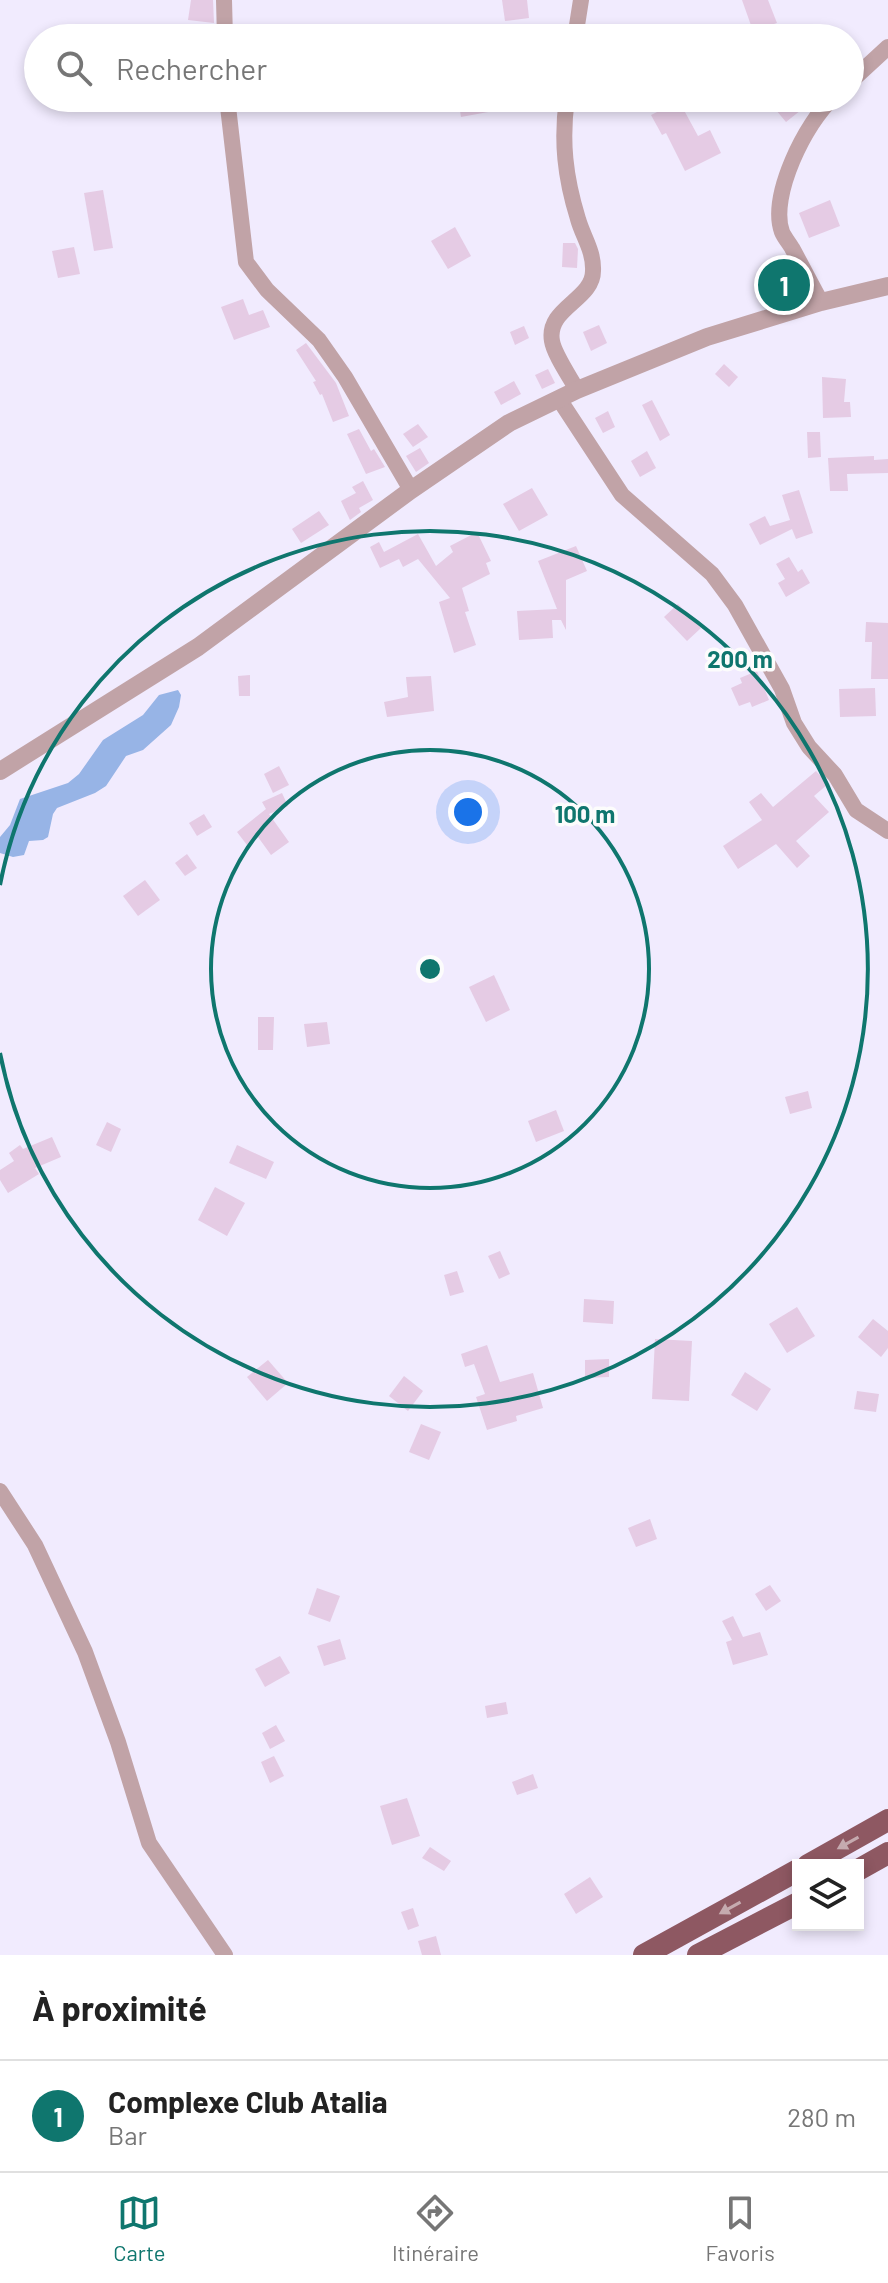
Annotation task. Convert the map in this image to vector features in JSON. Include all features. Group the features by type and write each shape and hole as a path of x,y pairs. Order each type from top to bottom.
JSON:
{"highway":[{"path":"819,1859 888,1820"},
{"path":"864,1867 888,1853"},
{"path":"644,1955 792,1873"},
{"path":"698,1955 792,1906"}],"street":[{"path":"224,0 225,24"},
{"path":"577,24 581,0"},
{"path":"864,69 888,47"},
{"path":"228,112 246,262 267,290 319,340 345,377 411,490"},
{"path":"565,112 562,133 566,168 578,221 593,255 593,276 584,291 563,309 551,328 552,345 577,390"},
{"path":"819,112 792,159 783,188 781,231 821,302"},
{"path":"0,771 198,647 411,490 509,423 577,390 707,337 821,302 888,286"},
{"path":"559,399 622,495 712,574 735,605 782,689 794,723 809,747 835,775 856,810 888,831"},
{"path":"0,1491 35,1545 85,1652 118,1742 149,1843 225,1955"}],"water":[{"path":"178,690 181,695 179,707 171,725 143,750 126,756 106,786 57,808 48,837 29,841 24,855 13,857 0,853 0,837 10,825 20,799 68,783 79,774 103,740 143,715 159,695"}],"building":[{"path":"191,0 213,0 214,23 188,20"},
{"path":"502,0 527,0 529,18 505,21"},
{"path":"742,0 768,0 777,23 751,24"},
{"path":"460,112 488,112 461,117"},
{"path":"657,112 685,112 698,136 710,130 721,153 685,171 666,133 662,135 651,115"},
{"path":"778,112 798,112 786,122"},
{"path":"103,190 113,248 94,251 84,193"},
{"path":"830,200 840,226 809,238 799,213"},
{"path":"455,227 471,256 448,269 431,241"},
{"path":"563,243 575,243 578,249 577,268 562,267"},
{"path":"74,247 80,274 58,278 52,251"},
{"path":"790,276 793,289 777,293 774,280"},
{"path":"243,299 249,315 263,310 270,327 234,340 221,307"},
{"path":"599,325 607,343 591,351 583,332"},
{"path":"524,326 529,338 515,345 510,332"},
{"path":"306,343 336,383 349,416 333,422 322,394 313,382 316,381 296,350"},
{"path":"724,364 738,377 729,387 715,374"},
{"path":"548,369 555,383 542,389 535,375"},
{"path":"822,377 846,379 844,402 850,402 851,417 823,418"},
{"path":"514,381 521,394 501,405 494,392"},
{"path":"652,400 670,435 660,441 642,405"},
{"path":"608,411 615,427 603,433 595,418"},
{"path":"418,424 428,437 413,447 403,434"},
{"path":"359,429 371,451 374,449 385,467 366,474 347,434"},
{"path":"807,432 820,432 821,457 808,458"},
{"path":"420,448 429,463 416,472 406,456"},
{"path":"647,451 656,468 640,477 631,461"},
{"path":"874,456 874,460 888,459 888,473 847,474 848,491 830,491 828,458"},
{"path":"363,481 373,500 359,508 361,512 350,520 341,501 356,493 352,487"},
{"path":"532,488 548,515 519,531 503,504"},
{"path":"799,490 813,533 796,539 792,529 760,545 749,524 765,516 770,526 790,520 782,495"},
{"path":"319,511 329,525 301,543 292,529"},
{"path":"477,532 491,561 486,563 490,574 462,588 469,611 465,612 476,645 454,653 439,602 450,598 418,559 403,567 399,559 380,568 370,547 379,542 384,552 418,534 436,566 453,552 450,546"},
{"path":"576,546 587,571 566,580 566,630 561,620 552,620 553,638 519,640 517,611 557,609 538,561"},
{"path":"789,557 798,572 802,569 810,583 786,597 778,583 785,579 776,564"},
{"path":"678,604 701,628 687,641 664,617"},
{"path":"866,622 888,623 888,679 871,679 872,642 865,642"},
{"path":"757,671 769,700 752,707 750,702 739,706 731,688 742,683 740,678"},
{"path":"250,675 250,696 239,696 238,676"},
{"path":"431,676 434,711 387,717 384,702 408,697 406,677"},
{"path":"875,688 876,716 840,717 839,689"},
{"path":"279,766 289,785 273,793 264,774"},
{"path":"816,771 828,784 814,796 829,812 796,841 810,856 797,868 776,844 738,869 723,846 762,820 749,802 761,793 773,807"},
{"path":"282,793 288,806 269,814 289,842 271,855 258,837 247,845 237,832 266,809 262,802"},
{"path":"204,814 212,827 197,836 189,823"},
{"path":"187,854 197,868 185,876 175,863"},
{"path":"145,880 160,900 138,916 123,896"},
{"path":"494,975 510,1010 486,1022 469,987"},
{"path":"258,1017 274,1017 273,1050 258,1050"},
{"path":"327,1022 330,1044 307,1047 304,1024"},
{"path":"808,1091 812,1108 790,1114 785,1097"},
{"path":"556,1110 564,1131 536,1142 528,1121"},
{"path":"107,1122 121,1129 111,1152 96,1145"},
{"path":"52,1137 61,1157 35,1168 39,1174 8,1193 0,1180 0,1170 14,1161 9,1153 20,1145 23,1149"},
{"path":"237,1145 274,1162 266,1179 229,1163"},
{"path":"215,1187 245,1203 227,1236 198,1220"},
{"path":"500,1251 510,1274 499,1279 488,1256"},
{"path":"457,1271 464,1292 450,1296 444,1275"},
{"path":"584,1299 614,1301 613,1324 583,1322"},
{"path":"797,1307 815,1336 787,1353 769,1324"},
{"path":"873,1319 888,1331 888,1348 881,1357 858,1337"},
{"path":"655,1339 692,1341 689,1401 652,1399"},
{"path":"487,1345 500,1382 533,1373 543,1408 516,1416 517,1421 487,1430 476,1397 485,1394 474,1364 465,1367 461,1354"},
{"path":"609,1359 609,1377 585,1378 585,1360"},
{"path":"268,1360 288,1383 267,1401 247,1377"},
{"path":"745,1372 771,1389 757,1411 731,1395"},
{"path":"404,1376 423,1391 408,1411 389,1396"},
{"path":"857,1391 879,1394 876,1412 854,1409"},
{"path":"421,1424 441,1432 429,1460 409,1452"},
{"path":"650,1519 657,1539 636,1547 628,1528"},
{"path":"770,1585 781,1601 766,1611 755,1594"},
{"path":"317,1588 340,1596 330,1622 308,1614"},
{"path":"733,1616 743,1637 760,1632 768,1655 733,1665 726,1642 732,1640 722,1621"},
{"path":"340,1639 346,1659 324,1666 317,1646"},
{"path":"280,1656 290,1673 265,1687 255,1669"},
{"path":"506,1702 508,1714 487,1718 485,1706"},
{"path":"276,1725 285,1741 270,1749 262,1733"},
{"path":"274,1756 284,1776 270,1783 261,1762"},
{"path":"533,1774 538,1788 517,1795 512,1782"},
{"path":"407,1798 420,1836 392,1845 380,1806"},
{"path":"430,1847 451,1861 444,1871 422,1858"},
{"path":"590,1877 603,1897 576,1914 564,1894"},
{"path":"413,1908 419,1926 408,1930 401,1912"},
{"path":"436,1936 441,1955 422,1955 418,1941"}],"place":[{"name":"Complexe Club Atalia","path":"784,285"}]}
